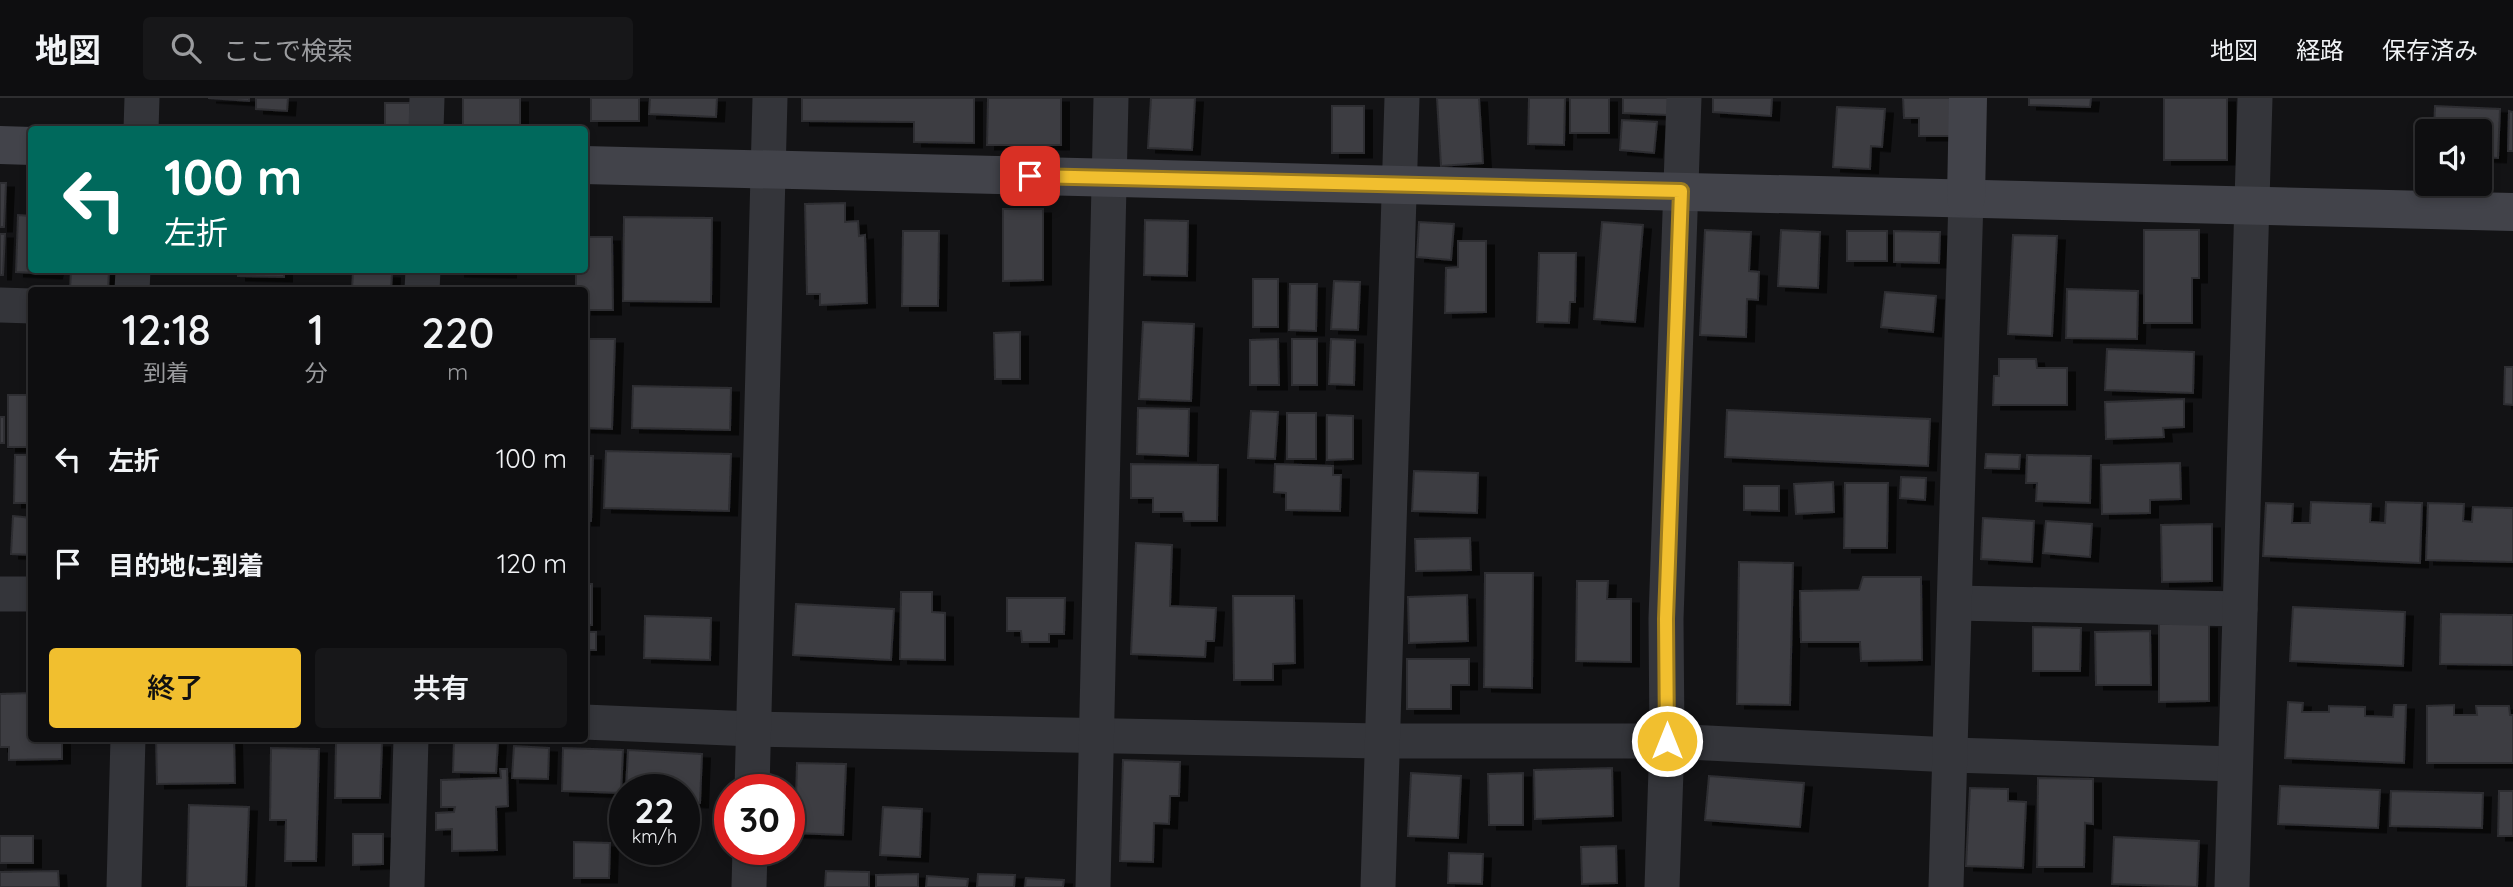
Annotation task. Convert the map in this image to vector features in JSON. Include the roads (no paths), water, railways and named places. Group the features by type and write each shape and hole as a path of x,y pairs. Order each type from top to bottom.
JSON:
{"street":[{"path":"141,126 142,98"},
{"path":"426,126 427,98"},
{"path":"752,774 771,98"},
{"path":"1093,887 1111,98"},
{"path":"1378,887 1402,98"},
{"path":"1662,887 1667,741 1667,605 1684,98"},
{"path":"1947,887 1968,98"},
{"path":"2232,887 2255,98"},
{"path":"0,145 28,146"},
{"path":"588,165 2513,212"},
{"path":"0,305 28,306"},
{"path":"0,594 28,594"},
{"path":"1956,603 2240,609"},
{"path":"588,722 753,729 1381,740 1667,741 1952,755 2235,764"},
{"path":"124,887 128,742"},
{"path":"407,887 411,742"},
{"path":"749,887 750,865"}]}
